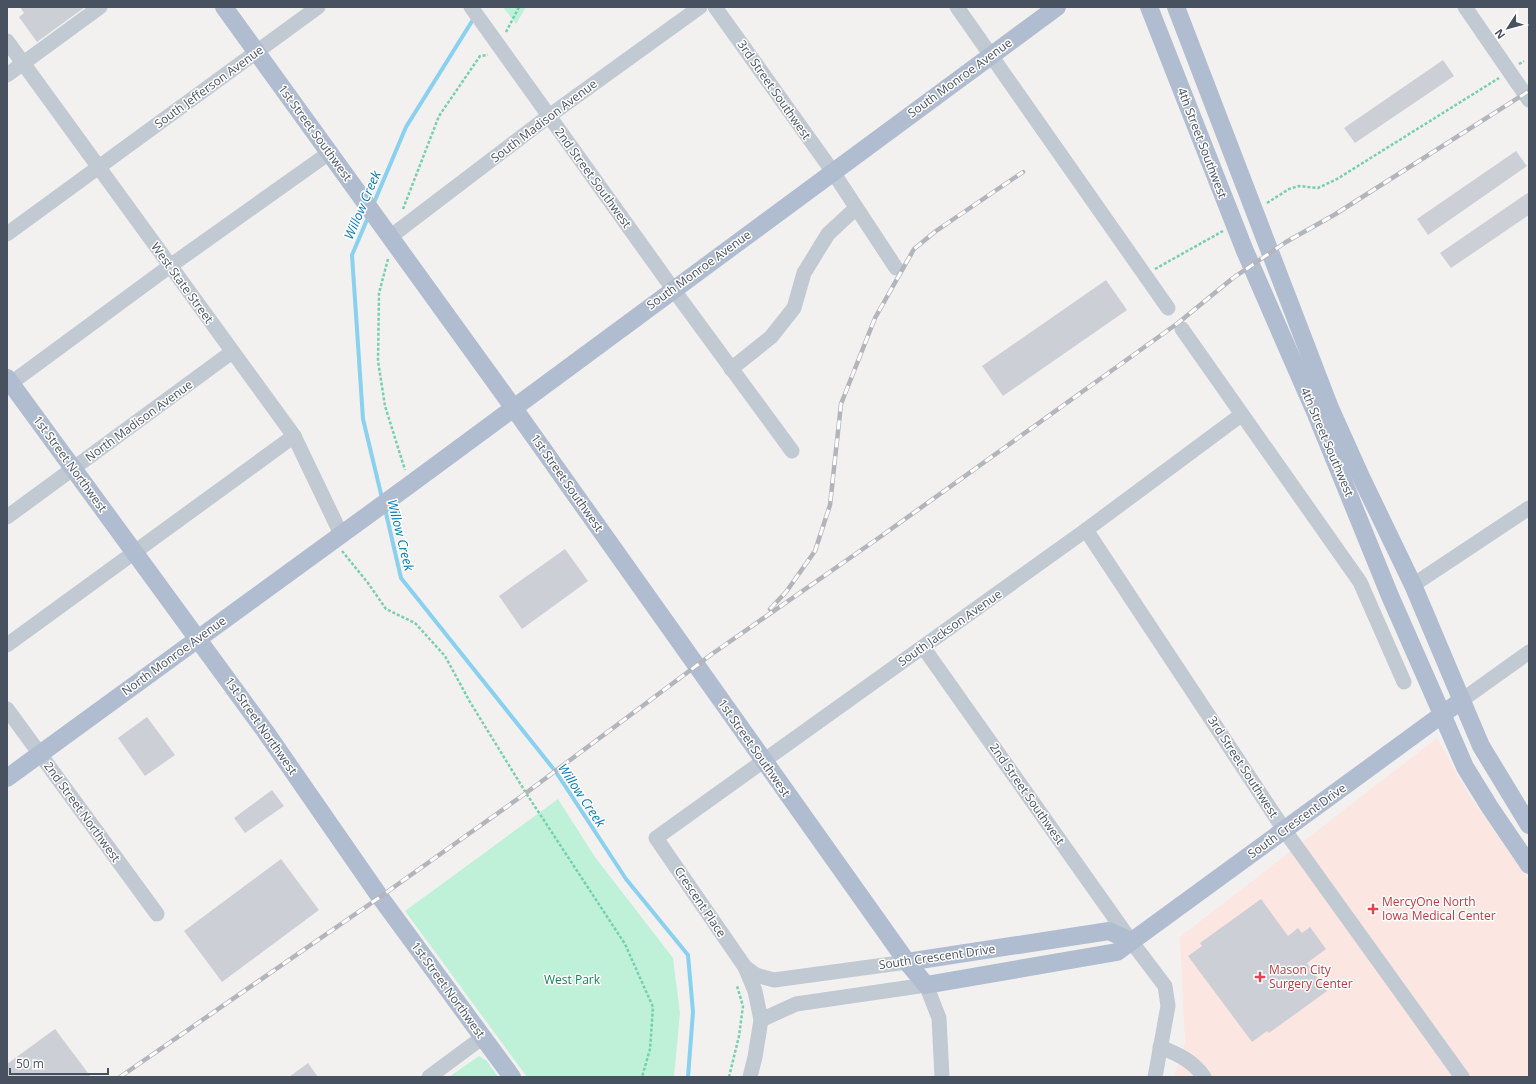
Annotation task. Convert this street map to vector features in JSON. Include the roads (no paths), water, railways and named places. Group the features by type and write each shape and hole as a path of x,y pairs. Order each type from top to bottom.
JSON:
{"main road":[{"name":"1st Street Southwest","path":"224,7 513,407 907,962 926,985"},
{"name":"South Monroe Avenue","path":"346,536 405,488 513,407 1057,7"},
{"name":"4th Street Southwest","path":"1149,7 1244,251 1316,414 1390,596 1465,767 1489,806 1529,865"},
{"name":"4th Street Southwest","path":"1176,7 1330,408 1361,477 1413,585 1481,746 1529,824"},
{"name":"1st Street Northwest","path":"8,382 74,469 265,731 380,897 512,1077"},
{"name":"North Monroe Avenue","path":"7,778 198,639 346,536"},
{"name":"South Crescent Drive","path":"926,985 1117,952 1462,700"},
{"name":"South Crescent Drive","path":"907,962 1109,931 1131,941"}],"street":[{"path":"7,75 100,7"},
{"name":"South Jefferson Avenue","path":"7,234 318,7"},
{"name":"2nd Street Southwest","path":"471,7 673,290 792,451"},
{"name":"South Madison Avenue","path":"389,235 549,116 700,7"},
{"name":"3rd Street Southwest","path":"715,7 833,172 896,268"},
{"path":"957,7 1168,308"},
{"path":"1465,7 1529,100"},
{"name":"West State Street","path":"7,41 294,436 346,536"},
{"path":"8,382 330,153"},
{"path":"731,369 771,337 794,308 804,273 828,234 856,208"},
{"path":"1182,329 1241,415 1360,582 1404,682"},
{"name":"North Madison Avenue","path":"7,517 232,352"},
{"name":"South Jackson Avenue","path":"656,838 1086,530 1241,415"},
{"path":"7,645 294,436"},
{"path":"1413,585 1529,508"},
{"name":"3rd Street Southwest","path":"1086,530 1284,831 1462,1077"},
{"name":"2nd Street Southwest","path":"923,647 1164,986 1168,1006 1155,1077"},
{"path":"1462,700 1529,652"},
{"name":"2nd Street Northwest","path":"7,709 157,914"},
{"name":"Crescent Place","path":"656,838 744,967 755,991 761,1020"},
{"name":"South Crescent Drive","path":"744,967 756,975 774,980 907,962"},
{"path":"926,985 939,1018 942,1077"},
{"name":"South Crescent Drive","path":"761,1020 796,1004 926,985"},
{"path":"750,1077 761,1020"},
{"path":"429,1077 483,1038"},
{"path":"1160,1047 1178,1054 1196,1066 1204,1077"}],"waterway":[{"name":"Willow Creek","path":"373,205 406,127 474,18"},
{"name":"Willow Creek","path":"369,215 352,255 363,419 382,498"},
{"name":"Willow Creek","path":"385,509 401,578 556,772 626,879 688,955 693,1012 688,1077"}],"railway":[{"path":"120,1077 380,897 526,793 712,654 880,537 1178,323 1233,278 1286,242 1334,215 1529,91"},
{"path":"770,609 786,592 815,551 830,505 841,404 875,318 914,249 936,231 1023,172"}],"place":[{"name":"MercyOne North Iowa Medical Center","path":"1373,909"},
{"name":"Mason City Surgery Center","path":"1260,977"}],"park label":[{"name":"West Park","path":"572,980"}]}
